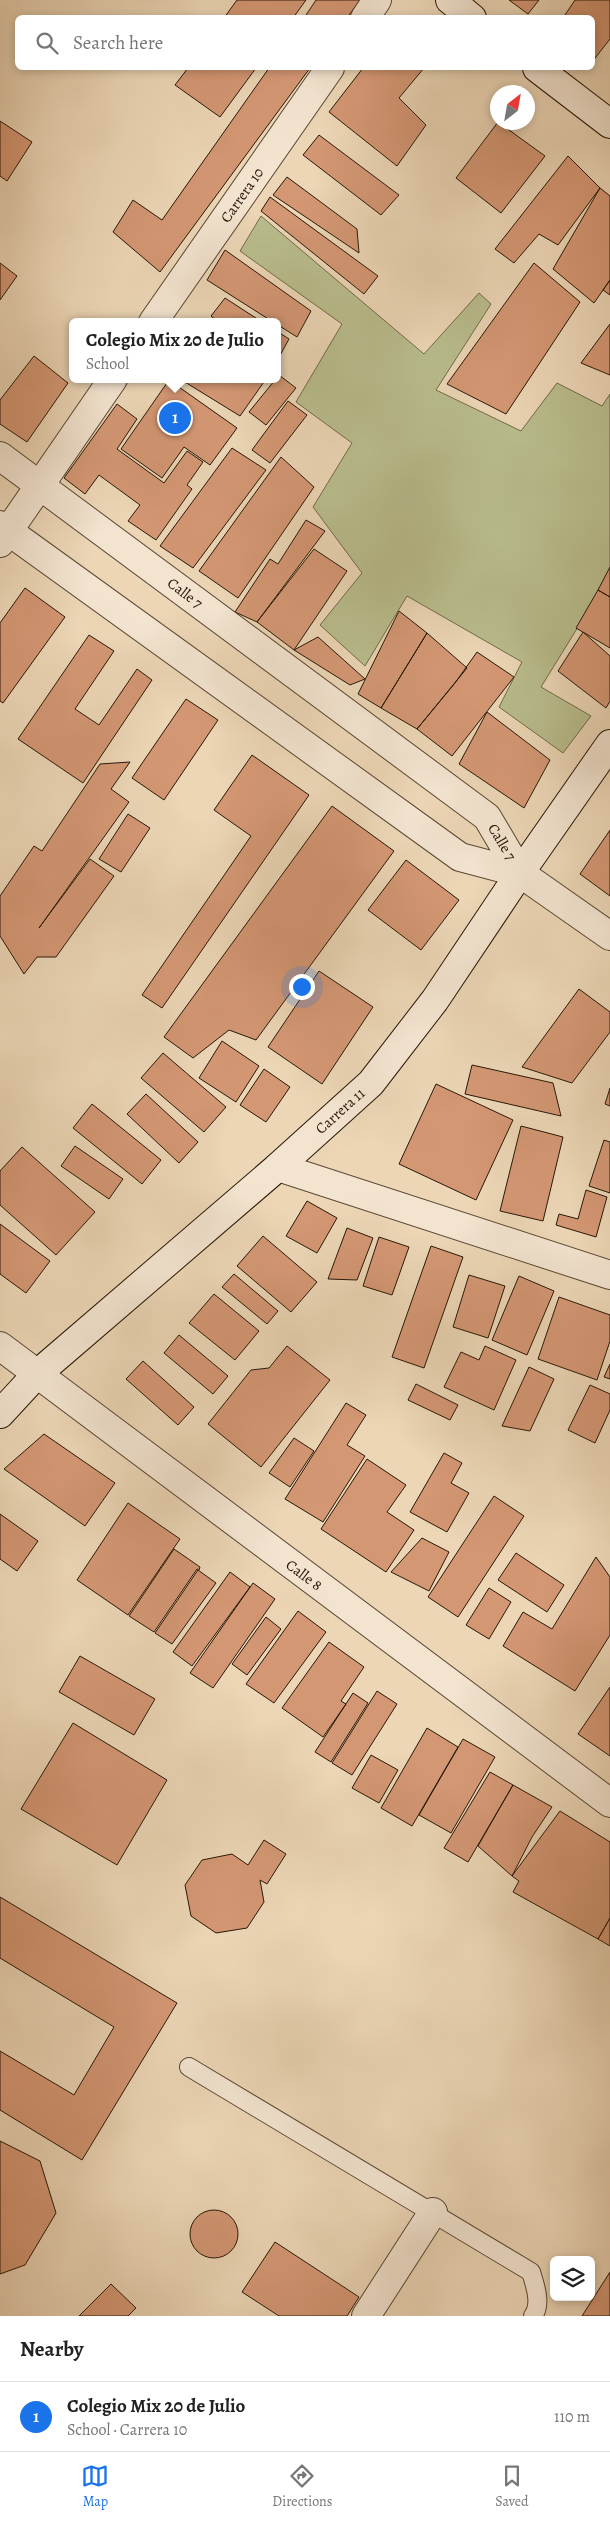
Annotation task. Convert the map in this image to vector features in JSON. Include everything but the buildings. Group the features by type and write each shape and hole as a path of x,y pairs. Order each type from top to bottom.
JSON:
{"street":[{"path":"367,15 377,0"},
{"path":"450,0 468,15"},
{"name":"Carrera 10","path":"156,318 329,70"},
{"path":"540,70 610,124"},
{"path":"3,533 39,486 110,383"},
{"name":"Calle 7","path":"0,456 487,817 520,873"},
{"name":"Calle 7","path":"3,533 460,857 520,873"},
{"name":"Carrera 11","path":"0,1414 36,1375 278,1167 371,1083 435,1000 610,744"},
{"path":"520,873 610,936"},
{"path":"278,1167 610,1275"},
{"name":"Calle 8","path":"0,1346 36,1375 610,1803"},
{"path":"366,2316 433,2212"}],"lane":[{"path":"189,2067 531,2272 537,2290 536,2312 533,2316"}],"green space":[{"path":"261,216 424,354 479,293 491,304 436,390 521,431 557,383 602,406 610,394 610,575 541,687 591,716 563,753 499,707 522,662 407,596 365,666 320,625 362,573 313,507 352,443 296,402 342,324 240,251"}],"place":[{"name":"Colegio Mix 20 de Julio","path":"175,418"}]}
